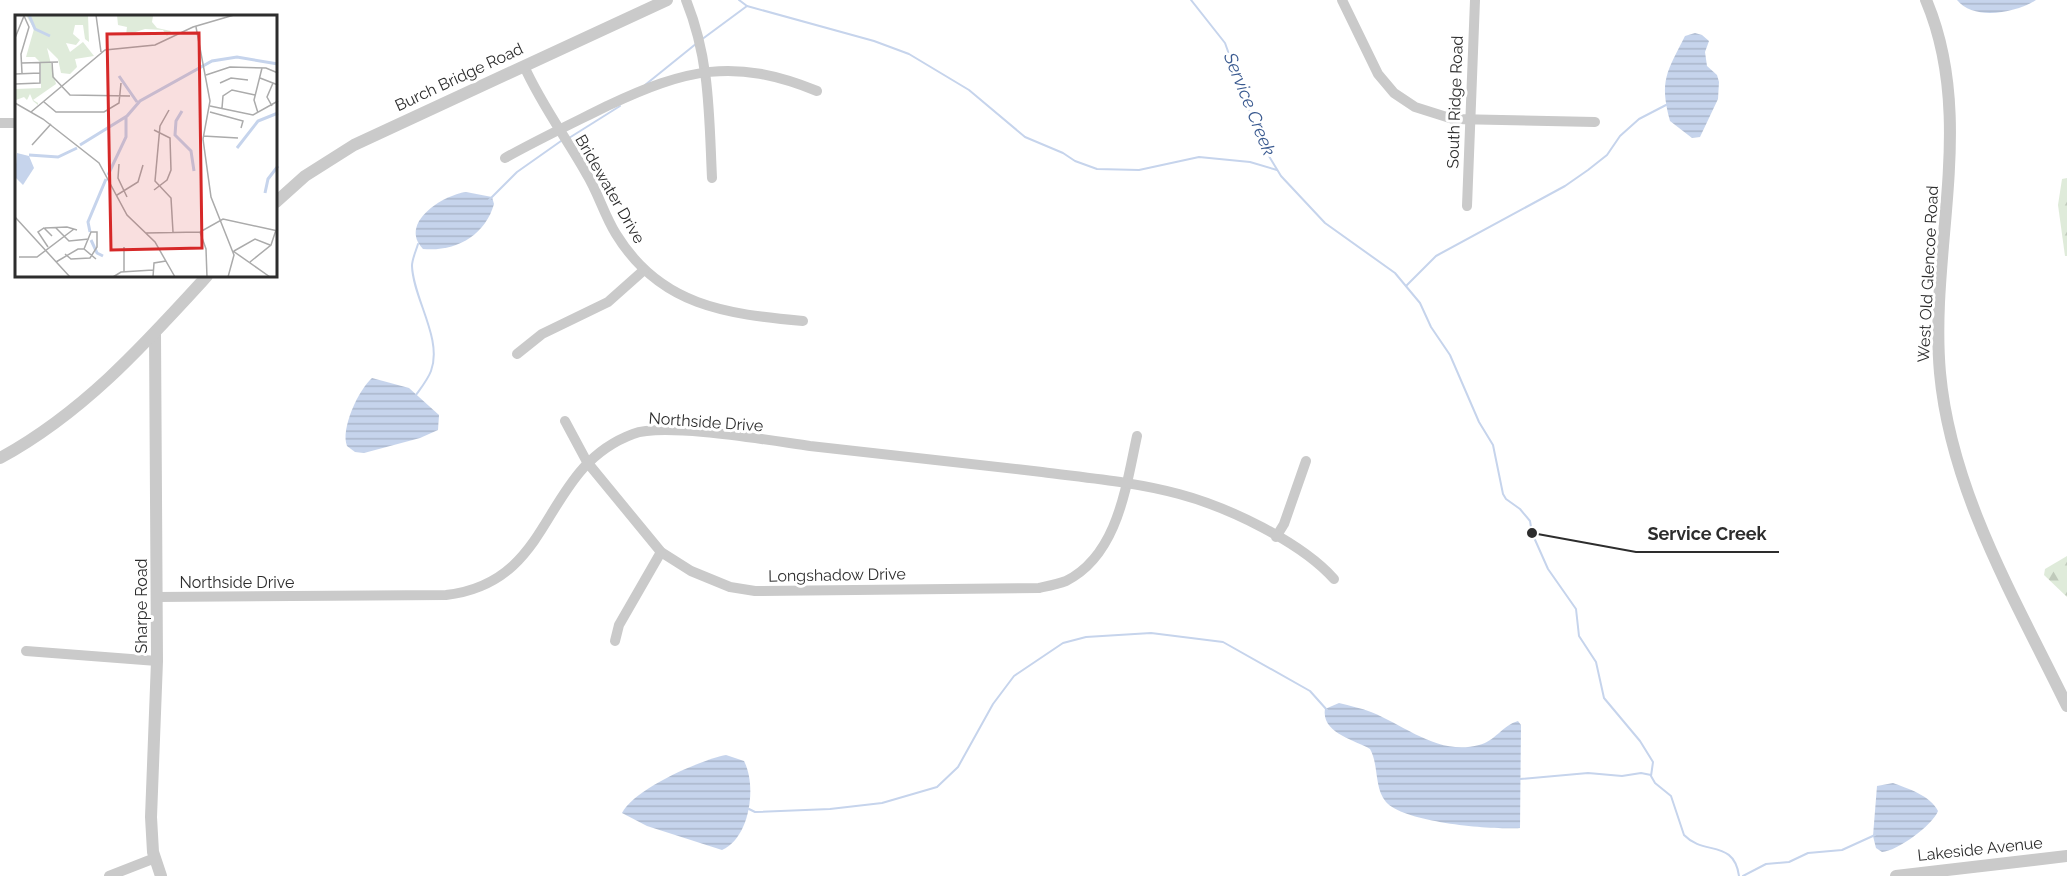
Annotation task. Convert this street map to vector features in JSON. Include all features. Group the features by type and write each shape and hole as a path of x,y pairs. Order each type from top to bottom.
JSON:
{"street":[{"name":"Burch Bridge Road","path":"278,200 305,176 354,145 667,0"},
{"path":"686,0 701,43 707,71 712,178"},
{"path":"1342,0 1369,61 1394,93 1430,113 1470,120 1594,123"},
{"name":"South Ridge Road","path":"1467,206 1474,0"},
{"name":"West Old Glencoe Road","path":"1926,0 1943,59 1950,115 1939,337 1940,372 1948,424 1962,476 1981,526 2067,706"},
{"name":"Bridewater Drive","path":"524,66 557,130 588,175 616,234 644,270 679,294 708,307 749,316 803,321"},
{"path":"505,158 557,130 666,80 707,71 762,73 818,91"},
{"path":"517,354 542,334 608,302 644,270"},
{"path":"0,458 45,430 90,396 155,334 205,278"},
{"name":"Sharpe Road","path":"155,334 157,661 151,817 155,858 161,876"},
{"name":"Longshadow Drive","path":"565,421 587,462 661,552 691,571 730,587 755,591 1040,588 1065,581 1085,569 1109,540 1137,436"},
{"name":"Northside Drive","path":"157,597 446,595 482,588 508,572 525,555 538,539 558,498 587,462 612,443 635,433 650,431 711,434 1126,483 1202,502 1243,518 1319,562 1334,579"},
{"path":"1276,537 1284,524 1306,461"},
{"path":"615,640 619,625 661,552"},
{"path":"26,651 157,661"},
{"name":"Lakeside Avenue","path":"1896,876 2067,856"},
{"path":"109,876 155,858"}],"green space":[{"path":"2067,178 2067,256 2065,256 2058,205 2062,179"},
{"path":"2067,556 2067,597 2044,575 2045,569"}],"water":[{"path":"1957,0 2036,0 2006,11 1984,13 1964,7"},
{"path":"1695,33 1709,41 1705,52 1707,66 1717,75 1719,82 1718,99 1700,137 1692,138 1670,121 1665,86 1669,68 1685,36"},
{"path":"466,192 492,197 494,204 484,225 467,240 457,245 423,249 417,239 416,230 426,212 446,199"},
{"path":"372,378 409,388 439,415 438,430 420,438 364,453 355,452 347,446 348,420 362,391"},
{"path":"1339,703 1371,712 1423,738 1450,746 1479,745 1518,721 1521,725 1520,828 1450,824 1396,809 1382,796 1370,749 1340,735 1328,724 1325,709"},
{"path":"726,755 744,761 750,784 750,797 745,823 739,835 732,844 722,850 647,826 622,813 629,804 653,785 685,769"},
{"path":"1893,783 1924,797 1938,811 1929,824 1913,837 1882,852 1876,848 1873,836 1877,786"}],"waterway":[{"path":"739,0 747,6 874,41 909,54 969,90 1025,137 1097,169 1139,170 1199,157 1250,162 1277,170"},
{"name":"Service Creek","path":"1191,0 1225,43 1261,143 1281,176 1325,223 1395,273 1420,303 1431,327 1450,355 1479,422 1493,445 1503,494 1530,521 1532,533 1548,569 1576,609 1579,636 1596,662 1604,698 1640,741 1653,762 1651,776 1655,783 1671,796 1684,835 1700,845 1725,852 1736,864 1739,876"},
{"path":"701,40 747,6"},
{"path":"645,85 697,43"},
{"path":"1406,286 1436,256 1565,186 1588,170 1607,155 1620,136 1639,119 1666,105"},
{"path":"569,138 620,106"},
{"path":"489,200 517,172 561,141"},
{"path":"416,395 430,374 434,359 431,332 414,278 412,263 418,244"},
{"path":"749,809 755,812 830,809 882,803 937,787 958,767 993,704 1014,676 1063,643 1086,637 1151,633 1223,642 1310,691 1327,710"},
{"path":"1520,779 1588,773 1622,776 1641,773 1651,775"},
{"path":"1743,876 1766,864 1789,862 1808,853 1842,850 1875,835"}],"place":[{"name":"Service Creek","path":"1532,533"}]}
